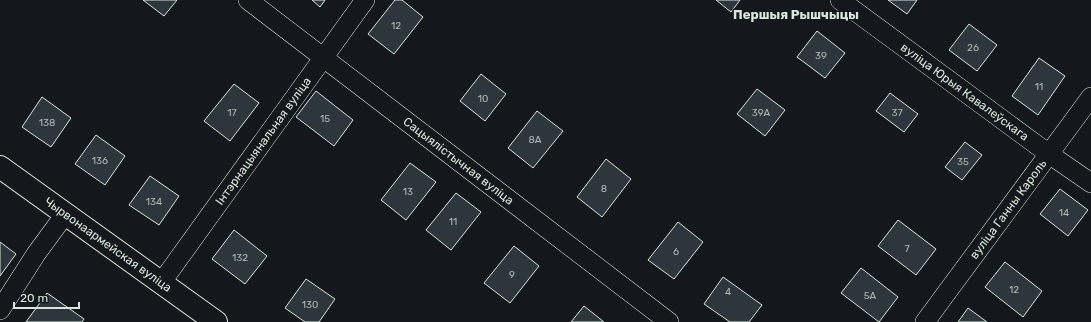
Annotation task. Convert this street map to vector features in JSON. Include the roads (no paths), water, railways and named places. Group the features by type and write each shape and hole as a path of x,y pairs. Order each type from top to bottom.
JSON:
{"highway":[{"name":"Чырвонаармейская вуліца","path":"0,167 216,322"}],"street":[{"name":"Сацыялістычная вуліца","path":"248,0 669,322"},
{"name":"Інтэрнацыянальная вуліца","path":"161,283 365,0"},
{"name":"вуліца Юрыя Кавалеўскага","path":"840,0 1049,154 1091,183"},
{"name":"вуліца Ганны Кароль","path":"925,322 1091,97"},
{"path":"0,310 36,254 66,213"}],"district":[{"name":"Першыя Рышчыцы","path":"796,14"}]}
